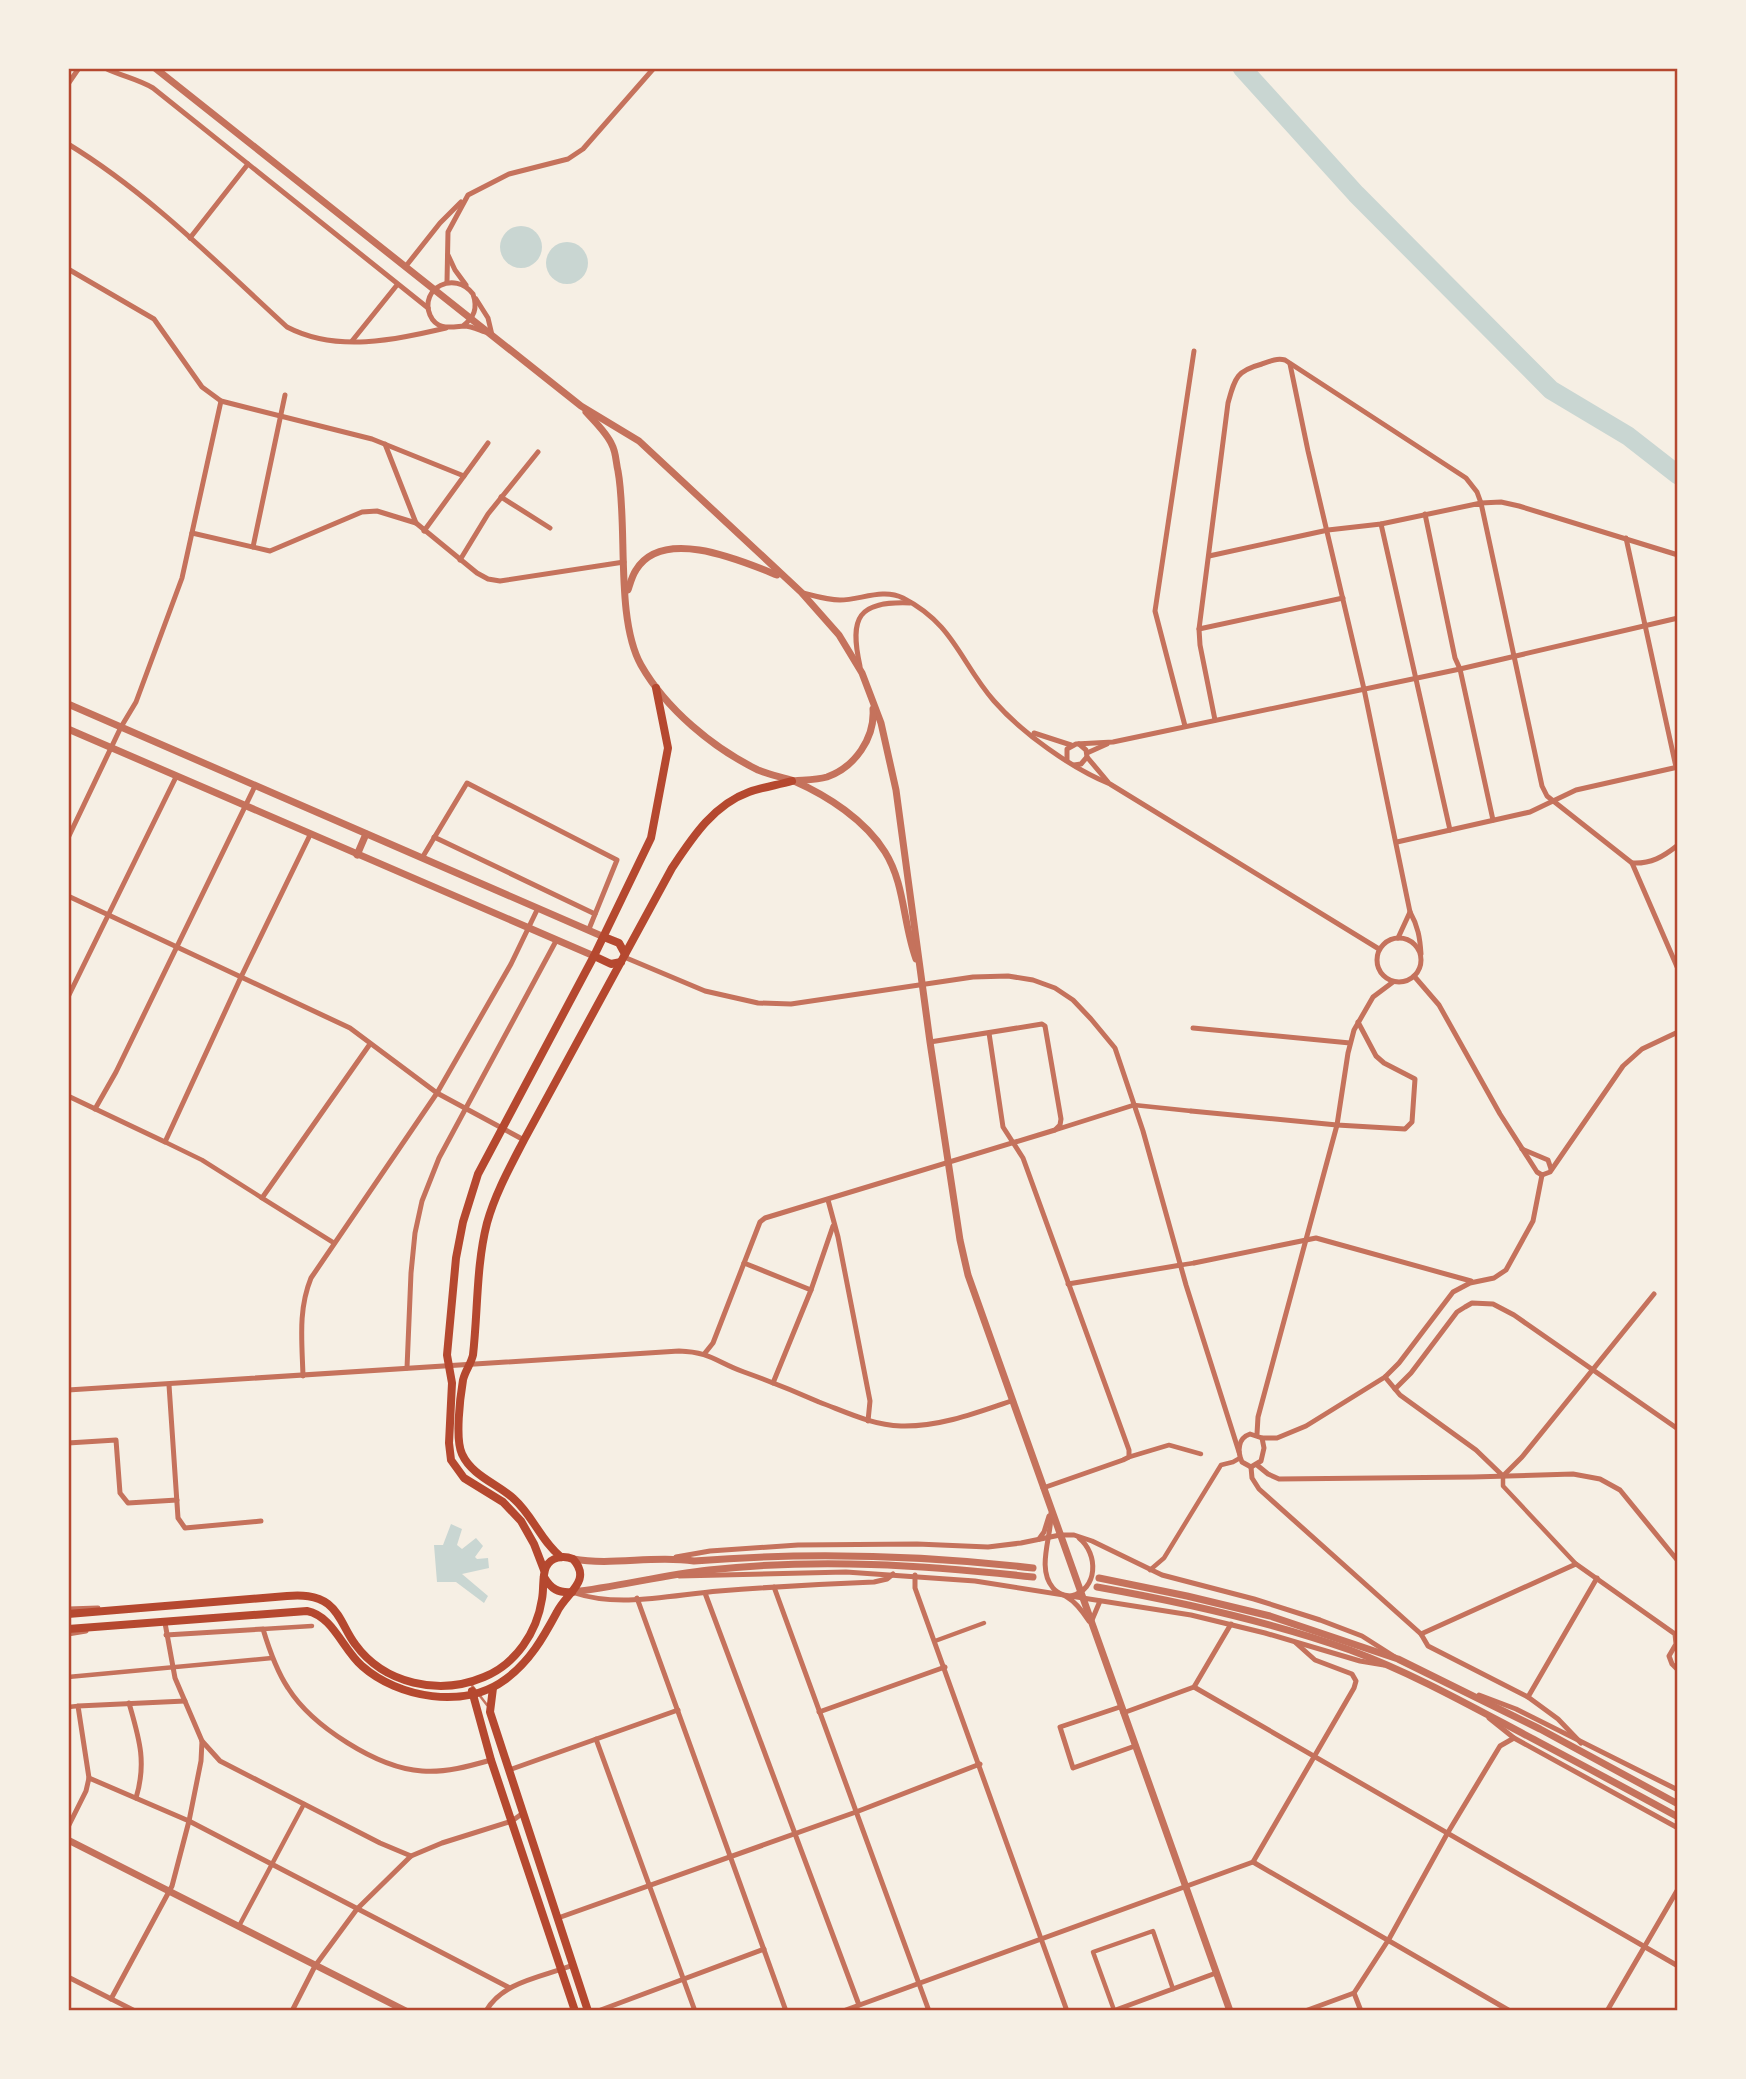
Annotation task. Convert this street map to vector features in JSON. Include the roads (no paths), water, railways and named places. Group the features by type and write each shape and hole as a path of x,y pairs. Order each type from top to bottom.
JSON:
{"main road":[{"path":"572,1592 559,1592 551,1587 534,1544 521,1521 503,1502 464,1478 451,1460 449,1443 452,1382 448,1364 448,1332 459,1240 478,1174 604,937 651,838 668,748 656,688"},
{"path":"561,1557 547,1545 527,1512 466,1461 460,1444 462,1389 471,1363 480,1262 487,1224 505,1176 672,868 707,820 724,805 748,793 792,781"},
{"path":"604,937 619,943 624,958"},
{"path":"594,956 611,964 624,958"},
{"path":"68,1631 300,1611 315,1612 328,1623 350,1654 372,1674 397,1689 422,1695 493,1688 533,1653 562,1603 580,1582 581,1575 573,1559 561,1557 551,1560 544,1573 538,1620 523,1647 501,1668 483,1678 474,1689"},
{"path":"68,1614 297,1595 318,1598 339,1616 362,1653 387,1673 424,1685 474,1689"},
{"path":"493,1688 491,1712 588,2011"},
{"path":"474,1689 491,1760 575,2011"}],"street":[{"path":"68,84 79,68"},
{"path":"105,68 120,76 140,80 153,88 428,308"},
{"path":"406,266 440,222 468,195 509,174 568,159 583,149 654,68"},
{"path":"158,70 581,406 639,441 801,592 839,635 862,673 881,723 896,790 919,968 968,1275 1230,2011"},
{"path":"68,144 104,166 141,194 287,327 305,337 322,341 377,342 463,326 492,335"},
{"path":"190,239 248,164"},
{"path":"447,282 448,232 468,195"},
{"path":"447,252 455,270 488,318 492,335"},
{"path":"68,269 154,319 202,387 221,401 385,444 464,476"},
{"path":"446,328 433,320 428,308 434,289 447,282 462,284 472,292 476,303 472,319 463,326"},
{"path":"352,341 397,285"},
{"path":"1185,726 1155,611 1194,351"},
{"path":"1215,720 1199,629 1228,403 1238,374 1247,368 1279,358 1466,478 1477,492 1542,786 1547,796 1632,863 1678,969"},
{"path":"1290,363 1364,689 1410,912 1416,923 1421,965 1408,981 1393,982 1377,992 1358,1022 1350,1043 1337,1125 1258,1418 1263,1454 1254,1466 1252,1478 1259,1489 1421,1634 1435,1652 1528,1697 1558,1719 1581,1743"},
{"path":"253,547 285,395"},
{"path":"68,838 135,702 182,578 221,401"},
{"path":"581,406 612,444 621,491 626,594 632,638 639,662 656,688 697,729 735,758 760,771 792,781 839,807 858,821 884,850 896,876 919,968"},
{"path":"424,531 488,443"},
{"path":"385,444 416,523 460,560 488,579 500,581 624,562"},
{"path":"460,560 501,497 538,452"},
{"path":"501,497 550,528"},
{"path":"1209,556 1328,530 1381,524 1490,501 1518,506 1678,555"},
{"path":"192,533 271,551 362,512 377,511 416,523"},
{"path":"1424,514 1493,820"},
{"path":"1381,524 1450,830"},
{"path":"1397,842 1538,810 1576,790 1677,767 1626,538"},
{"path":"626,594 636,570 645,560 673,550 702,550 724,554 783,578"},
{"path":"801,592 830,600 888,594 905,599 937,621 993,700 1027,731 1088,775 1110,784 1379,949"},
{"path":"1199,629 1343,598"},
{"path":"862,673 855,636 862,614 876,605 910,603"},
{"path":"1069,762 1066,753 1074,744 1113,742 1460,669 1678,618"},
{"path":"792,781 828,776 855,758 872,730 873,701"},
{"path":"68,704 604,937"},
{"path":"68,729 594,956"},
{"path":"1027,731 1084,747 1087,755 1110,784"},
{"path":"1069,762 1081,764 1087,755 1113,742"},
{"path":"68,997 176,777"},
{"path":"422,858 467,783 617,860 589,929"},
{"path":"95,1108 116,1072 255,786"},
{"path":"357,855 366,834"},
{"path":"165,1142 310,835"},
{"path":"434,837 595,914"},
{"path":"1632,863 1646,864 1654,861 1678,845"},
{"path":"68,896 350,1028 437,1093 524,1140"},
{"path":"303,1376 300,1318 303,1297 311,1278 437,1093 511,964 538,908"},
{"path":"1393,982 1381,975 1377,955 1384,943 1398,937 1410,912"},
{"path":"1398,937 1412,942 1421,954"},
{"path":"407,1368 411,1273 420,1212 439,1158 556,941"},
{"path":"624,958 705,991 758,1003 791,1004 986,976 1033,979 1055,988 1073,1000 1115,1048 1239,1455 1246,1465 1254,1466 1279,1479 1573,1474 1600,1479 1620,1490 1678,1561"},
{"path":"1414,976 1439,1005 1522,1149 1542,1175"},
{"path":"705,1353 713,1343 760,1222 765,1218 949,1164 1134,1105 1405,1129 1412,1122 1415,1079 1376,1056 1358,1022"},
{"path":"930,1042 1042,1024 1045,1026 1061,1119 1055,1130"},
{"path":"1193,1028 1350,1043"},
{"path":"1542,1175 1549,1173 1623,1066 1642,1049 1678,1032"},
{"path":"989,1033 1003,1127 1023,1158 1126,1441 1129,1457"},
{"path":"262,1198 370,1044"},
{"path":"68,1096 202,1160 334,1243"},
{"path":"1536,1169 1536,1164 1569,1144"},
{"path":"1522,1149 1550,1162 1551,1169"},
{"path":"1150,1570 1164,1558 1221,1465 1225,1466 1239,1455 1244,1436 1278,1438 1306,1426 1385,1377 1399,1363 1447,1298 1460,1287 1494,1278 1506,1270 1533,1221 1542,1175"},
{"path":"828,1200 870,1401 868,1421"},
{"path":"773,1383 830,1241 834,1222"},
{"path":"1068,1284 1194,1263 1316,1238 1474,1282"},
{"path":"744,1263 811,1290"},
{"path":"1654,1294 1522,1457 1503,1476 1503,1486 1576,1564 1675,1634 1675,1644 1670,1656 1672,1664 1678,1670"},
{"path":"1395,1389 1411,1373 1457,1312 1472,1303 1480,1303 1505,1308 1678,1429"},
{"path":"68,1390 663,1351 705,1353 729,1367 868,1421 902,1426 931,1424 1011,1401"},
{"path":"1385,1377 1395,1389 1476,1450 1503,1476"},
{"path":"169,1385 178,1518 185,1528 261,1521"},
{"path":"68,1443 116,1440 120,1493 128,1503 177,1500"},
{"path":"1043,1488 1129,1457 1169,1446 1201,1454"},
{"path":"1051,1510 1063,1530 1092,1541 1150,1570 1254,1599 1362,1636 1398,1659 1540,1729 1678,1804"},
{"path":"1051,1510 1047,1574 1052,1587 1078,1606 1092,1626"},
{"path":"1038,1539 1044,1532 1051,1510"},
{"path":"573,1559 601,1563 672,1558 710,1550 797,1545 917,1544 988,1548 1074,1535 1089,1549 1092,1565 1090,1582 1081,1596"},
{"path":"572,1592 673,1575 752,1566 825,1563 1033,1573 973,1561 895,1557 815,1555 694,1561 672,1558"},
{"path":"1421,1634 1576,1564"},
{"path":"673,1575 693,1577 803,1572 915,1575 975,1581 1160,1609 1231,1624 1360,1661 1388,1666"},
{"path":"572,1592 593,1599 637,1598 874,1582 893,1574"},
{"path":"915,1575 915,1588 1067,2011"},
{"path":"1099,1578 1187,1595 1270,1616 1398,1659"},
{"path":"1528,1697 1597,1578"},
{"path":"774,1587 929,2011"},
{"path":"1097,1587 1185,1604 1278,1627 1351,1651 1481,1711 1678,1817"},
{"path":"705,1593 859,2005"},
{"path":"637,1598 786,2011"},
{"path":"1092,1626 1094,1611 1100,1601"},
{"path":"68,1609 164,1606"},
{"path":"164,1623 173,1669 185,1701 202,1741 220,1760 380,1843 411,1856"},
{"path":"935,1641 985,1623"},
{"path":"1135,1746 1073,1768 1060,1727 1194,1688 1231,1624"},
{"path":"166,1635 312,1626"},
{"path":"263,1629 272,1658 288,1690 313,1717 363,1752 421,1772 441,1771 491,1760"},
{"path":"843,2011 1253,1862 1356,1681 1352,1674 1315,1660 1294,1642"},
{"path":"68,1677 272,1658"},
{"path":"819,1712 945,1667"},
{"path":"1453,1686 1516,1709 1678,1790"},
{"path":"1194,1688 1678,1966"},
{"path":"68,1707 185,1701"},
{"path":"129,1703 142,1749 136,1798"},
{"path":"68,1827 89,1778 78,1706"},
{"path":"509,1770 678,1710"},
{"path":"1481,1711 1514,1738 1678,1828"},
{"path":"1306,2011 1354,1993 1389,1939 1500,1746 1514,1738"},
{"path":"596,1739 695,2011"},
{"path":"111,1999 169,1891 189,1821 201,1761 202,1741"},
{"path":"558,1918 856,1812 979,1764"},
{"path":"89,1778 189,1821 508,1987"},
{"path":"238,1927 304,1804"},
{"path":"292,2011 315,1966 357,1909 411,1856 442,1843 512,1821 523,1813"},
{"path":"68,1840 406,2011"},
{"path":"1253,1862 1510,2011"},
{"path":"1607,2011 1678,1889"},
{"path":"1173,1989 1153,1931 1093,1952 1114,2011 1216,1973"},
{"path":"598,2011 764,1949"},
{"path":"486,2011 496,1996 508,1987 573,1965"},
{"path":"68,1976 135,2011"},
{"path":"1354,1993 1361,2011"}],"lane":[{"path":"474,1689 491,1712"}],"waterway":[{"path":"1242,68 1356,194 1551,390 1628,436 1678,475"}]}
